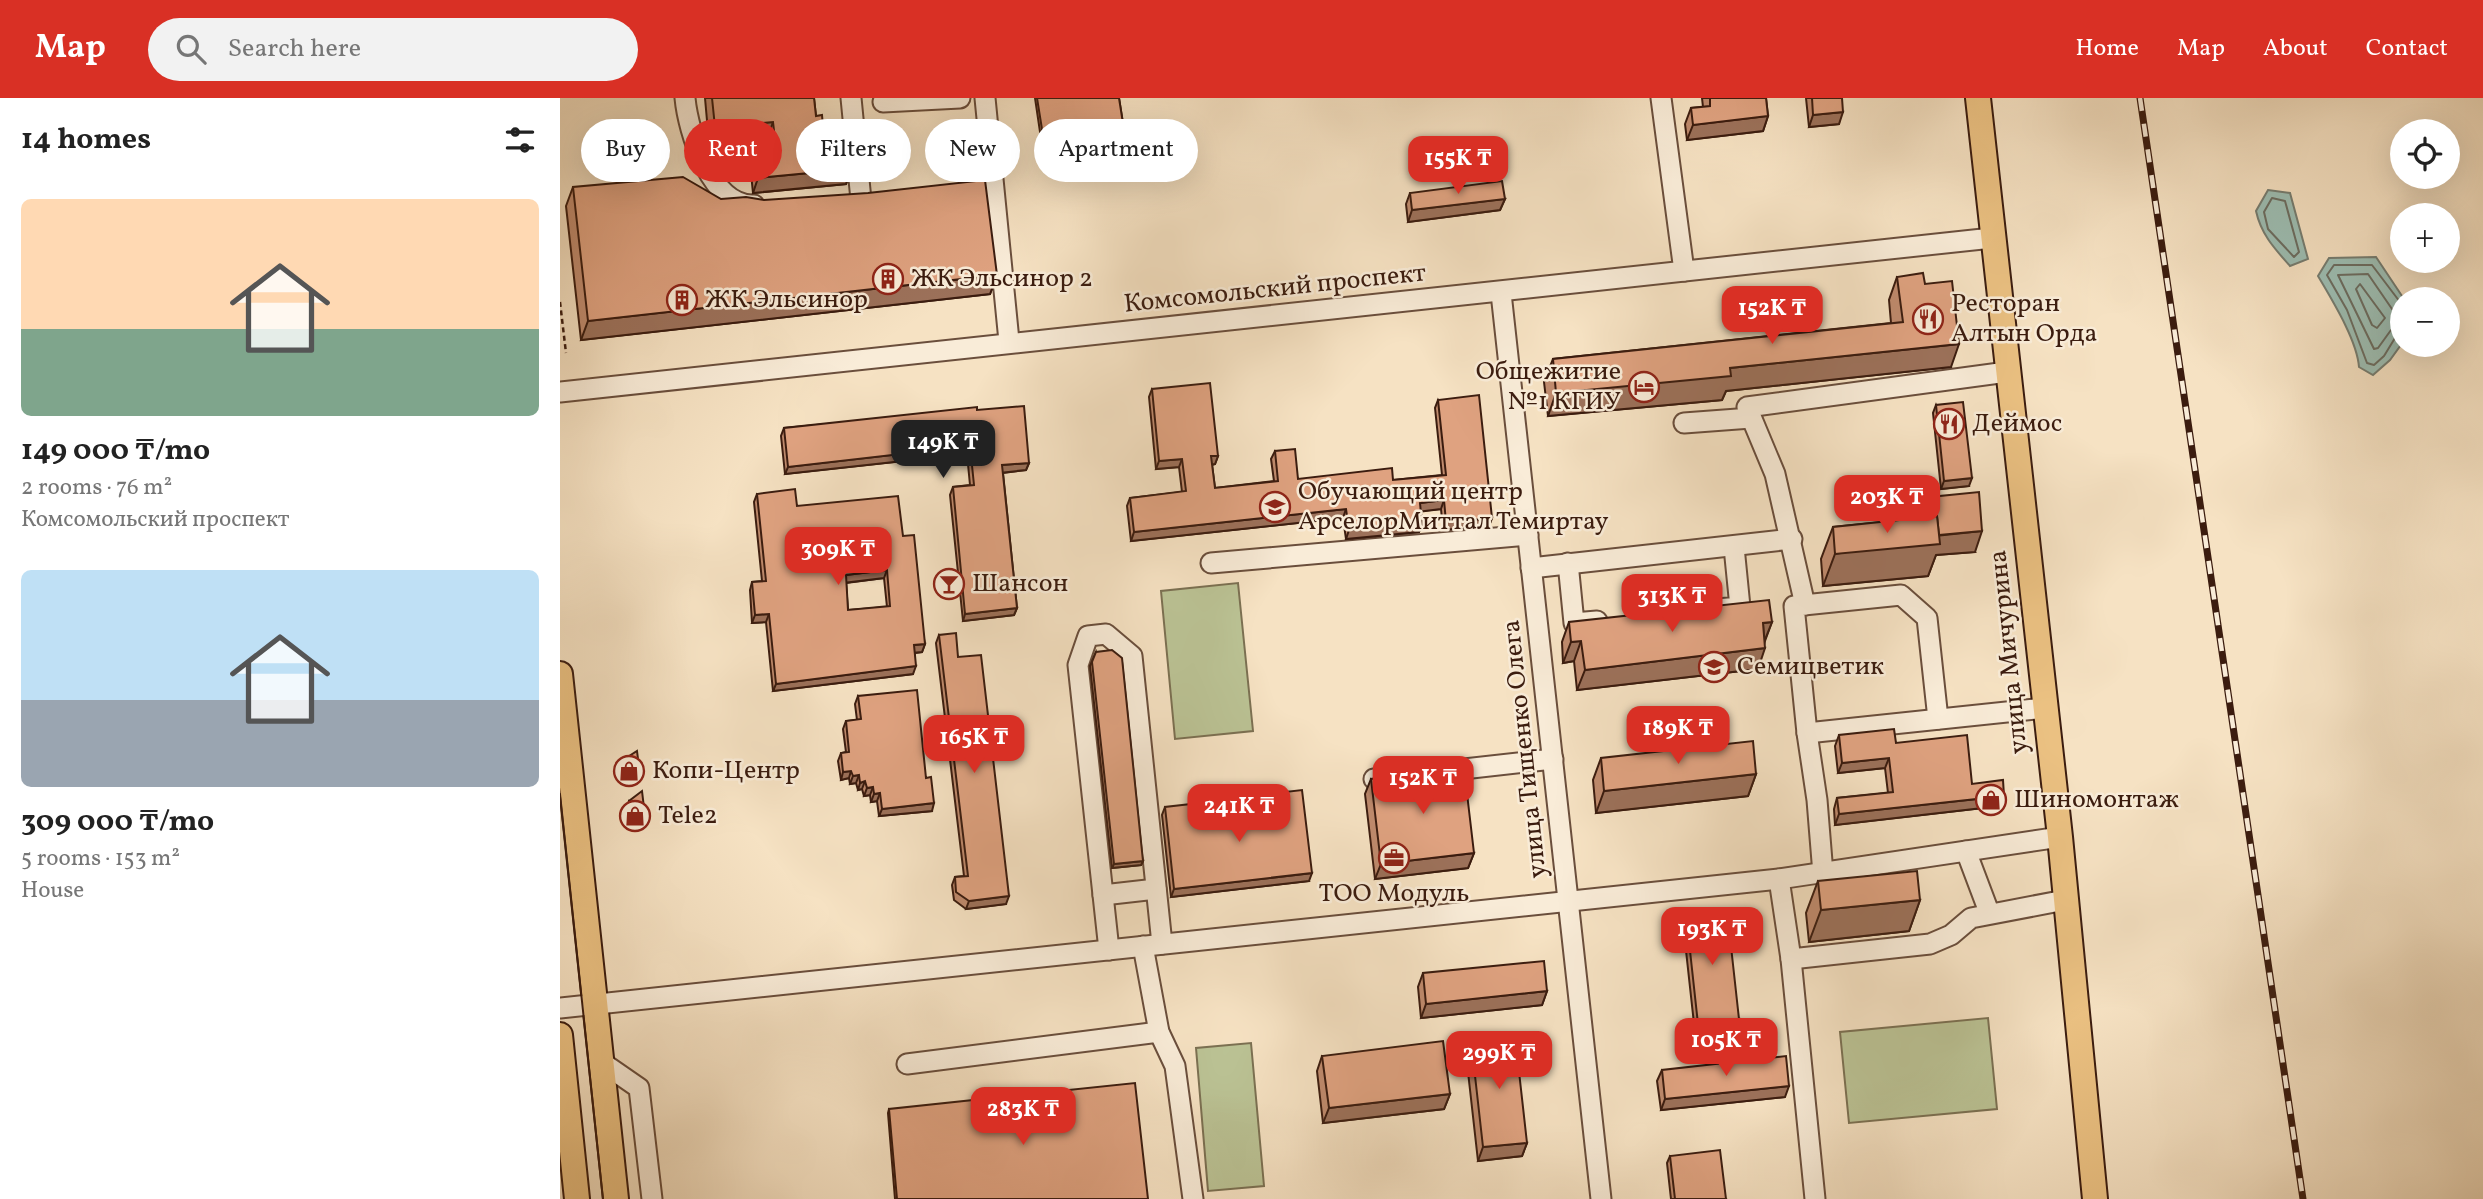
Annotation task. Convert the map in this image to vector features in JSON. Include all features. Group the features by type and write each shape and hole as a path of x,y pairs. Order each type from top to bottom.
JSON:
{"main road":[{"name":"улица Мичурина","path":"1978,98 2060,838 2095,1199"},
{"path":"560,674 616,1199"},
{"path":"560,1035 577,1199"}],"street":[{"path":"685,98 701,158 716,184 728,196 747,206 773,204"},
{"path":"851,98 861,200"},
{"path":"883,102 960,98"},
{"path":"985,98 986,186 1009,341"},
{"path":"1661,98 1684,271"},
{"path":"836,201 887,197"},
{"name":"Комсомольский проспект","path":"561,394 1009,341 1501,293 1992,238"},
{"name":"улица Тищенко Олега","path":"1501,293 1601,1199"},
{"path":"1805,605 1775,474 1747,407 2007,372"},
{"path":"1685,423 1751,418"},
{"path":"1211,563 1528,535"},
{"path":"1531,568 1792,539"},
{"path":"1698,611 1740,607 1734,547"},
{"path":"1568,563 1574,623 1615,619"},
{"path":"1823,874 1794,606 1901,595 1927,618 1938,719"},
{"path":"1109,950 1078,665 1088,636 1106,634 1132,656 1156,889 1153,945 1159,1032 1175,1066 1193,1199"},
{"path":"1807,733 2045,708"},
{"path":"1374,779 1553,759"},
{"path":"560,1008 1779,879 2060,838"},
{"path":"1966,851 1989,912"},
{"path":"1779,879 1791,959 1815,1199"},
{"path":"1103,895 1156,889"},
{"path":"1791,959 1930,944 1951,935 1971,918 1989,912 2064,900"},
{"path":"907,1064 1159,1032"},
{"path":"600,1061 639,1088 652,1199"}],"path":[{"path":"560,302 566,353"}],"green space":[{"path":"1238,583 1253,731 1175,739 1161,591"},
{"path":"1988,1018 1997,1109 1849,1123 1840,1032"},
{"path":"1251,1043 1264,1186 1208,1191 1196,1048"}],"water":[{"path":"2268,190 2290,193 2308,259 2290,266 2265,234 2256,211"},
{"path":"2376,257 2396,287 2390,287 2390,357 2392,357 2373,375 2359,367 2349,333 2318,276 2329,258"}],"building":[{"path":"712,98 814,98 816,116 822,115 822,119 796,119 796,174 782,176 782,119 714,119"},
{"path":"1037,98 1119,98 1122,119 1040,119"},
{"path":"1710,98 1766,98 1768,116 1693,125 1691,108 1710,106"},
{"path":"1812,98 1842,98 1843,112 1813,115"},
{"path":"683,177 684,182 692,182 721,199 746,197 764,200 985,182 997,275 588,321 573,187 628,182 670,182 670,178"},
{"path":"1502,181 1505,199 1412,210 1410,193"},
{"path":"1923,273 1925,284 1952,281 1959,344 1730,368 1731,376 1556,393 1553,359 1903,322 1897,277"},
{"path":"1210,383 1218,456 1211,456 1215,488 1278,481 1275,451 1295,449 1298,479 1392,468 1393,480 1446,475 1438,400 1479,395 1492,518 1446,522 1444,500 1420,503 1422,524 1349,530 1346,509 1134,532 1130,498 1186,491 1182,459 1159,461 1152,389"},
{"path":"1963,402 1972,478 1944,481 1936,405"},
{"path":"1024,406 1029,463 1002,465 1017,608 965,614 953,487 974,485 970,446 788,467 784,428 977,407 977,410"},
{"path":"795,489 797,506 898,496 903,536 914,535 925,644 914,645 916,666 776,684 769,614 755,615 752,582 766,581 757,494","holes":["887,570 890,606 848,610 846,575"]},
{"path":"1979,492 1982,531 1939,535 1937,516 1932,517 1930,497"},
{"path":"1937,516 1940,544 1835,554 1833,527"},
{"path":"1769,600 1772,622 1763,623 1765,648 1585,670 1581,641 1571,642 1569,622"},
{"path":"956,633 958,657 981,655 1009,896 969,901 956,892 955,877 968,876 939,635"},
{"path":"1112,650 1122,658 1143,861 1114,864 1092,662 1096,652"},
{"path":"917,690 926,778 931,777 934,803 882,809 880,793 874,794 873,787 867,788 865,781 860,783 859,775 853,776 851,771 843,772 841,753 849,752 846,721 861,719 858,696"},
{"path":"1894,729 1896,743 1967,735 1972,784 2003,780 2004,796 1839,814 1837,798 1893,792 1889,758 1842,763 1839,735"},
{"path":"1753,741 1756,774 1604,791 1601,758"},
{"path":"637,751 640,775 623,768 623,760"},
{"path":"1464,768 1474,853 1381,864 1371,779"},
{"path":"1302,790 1312,873 1174,889 1165,807 1208,802 1211,828 1263,822 1260,795"},
{"path":"642,791 645,816 630,809 629,801"},
{"path":"1917,871 1920,900 1821,910 1818,881"},
{"path":"1727,910 1739,1019 1698,1024 1686,914"},
{"path":"1544,961 1547,991 1426,1004 1423,973"},
{"path":"1515,1036 1527,1143 1483,1147 1471,1040"},
{"path":"1443,1041 1450,1094 1329,1108 1322,1056"},
{"path":"1786,1056 1789,1086 1665,1099 1662,1070"},
{"path":"1135,1083 1148,1199 897,1199 889,1109"},
{"path":"1720,1150 1726,1199 1675,1199 1670,1156"}],"tram line":[{"path":"560,794 603,1199"}],"railway":[{"path":"2140,98 2303,1199"}],"place":[{"name":"ЖК Эльсинор 2","path":"888,279"},
{"name":"ЖК Эльсинор","path":"682,300"},
{"name":"Ресторан Алтын Орда","path":"1928,319"},
{"name":"Общежитие №1 КГИУ","path":"1644,387"},
{"name":"Деймос","path":"1949,424"},
{"name":"Обучающий центр АрселорМиттал Темиртау","path":"1275,507"},
{"name":"Шансон","path":"949,584"},
{"name":"Семицветик","path":"1714,667"},
{"name":"Копи-Центр","path":"629,771"},
{"name":"Шиномонтаж","path":"1991,800"},
{"name":"Tele2","path":"635,816"},
{"name":"ТОО Модуль","path":"1394,858"}]}
